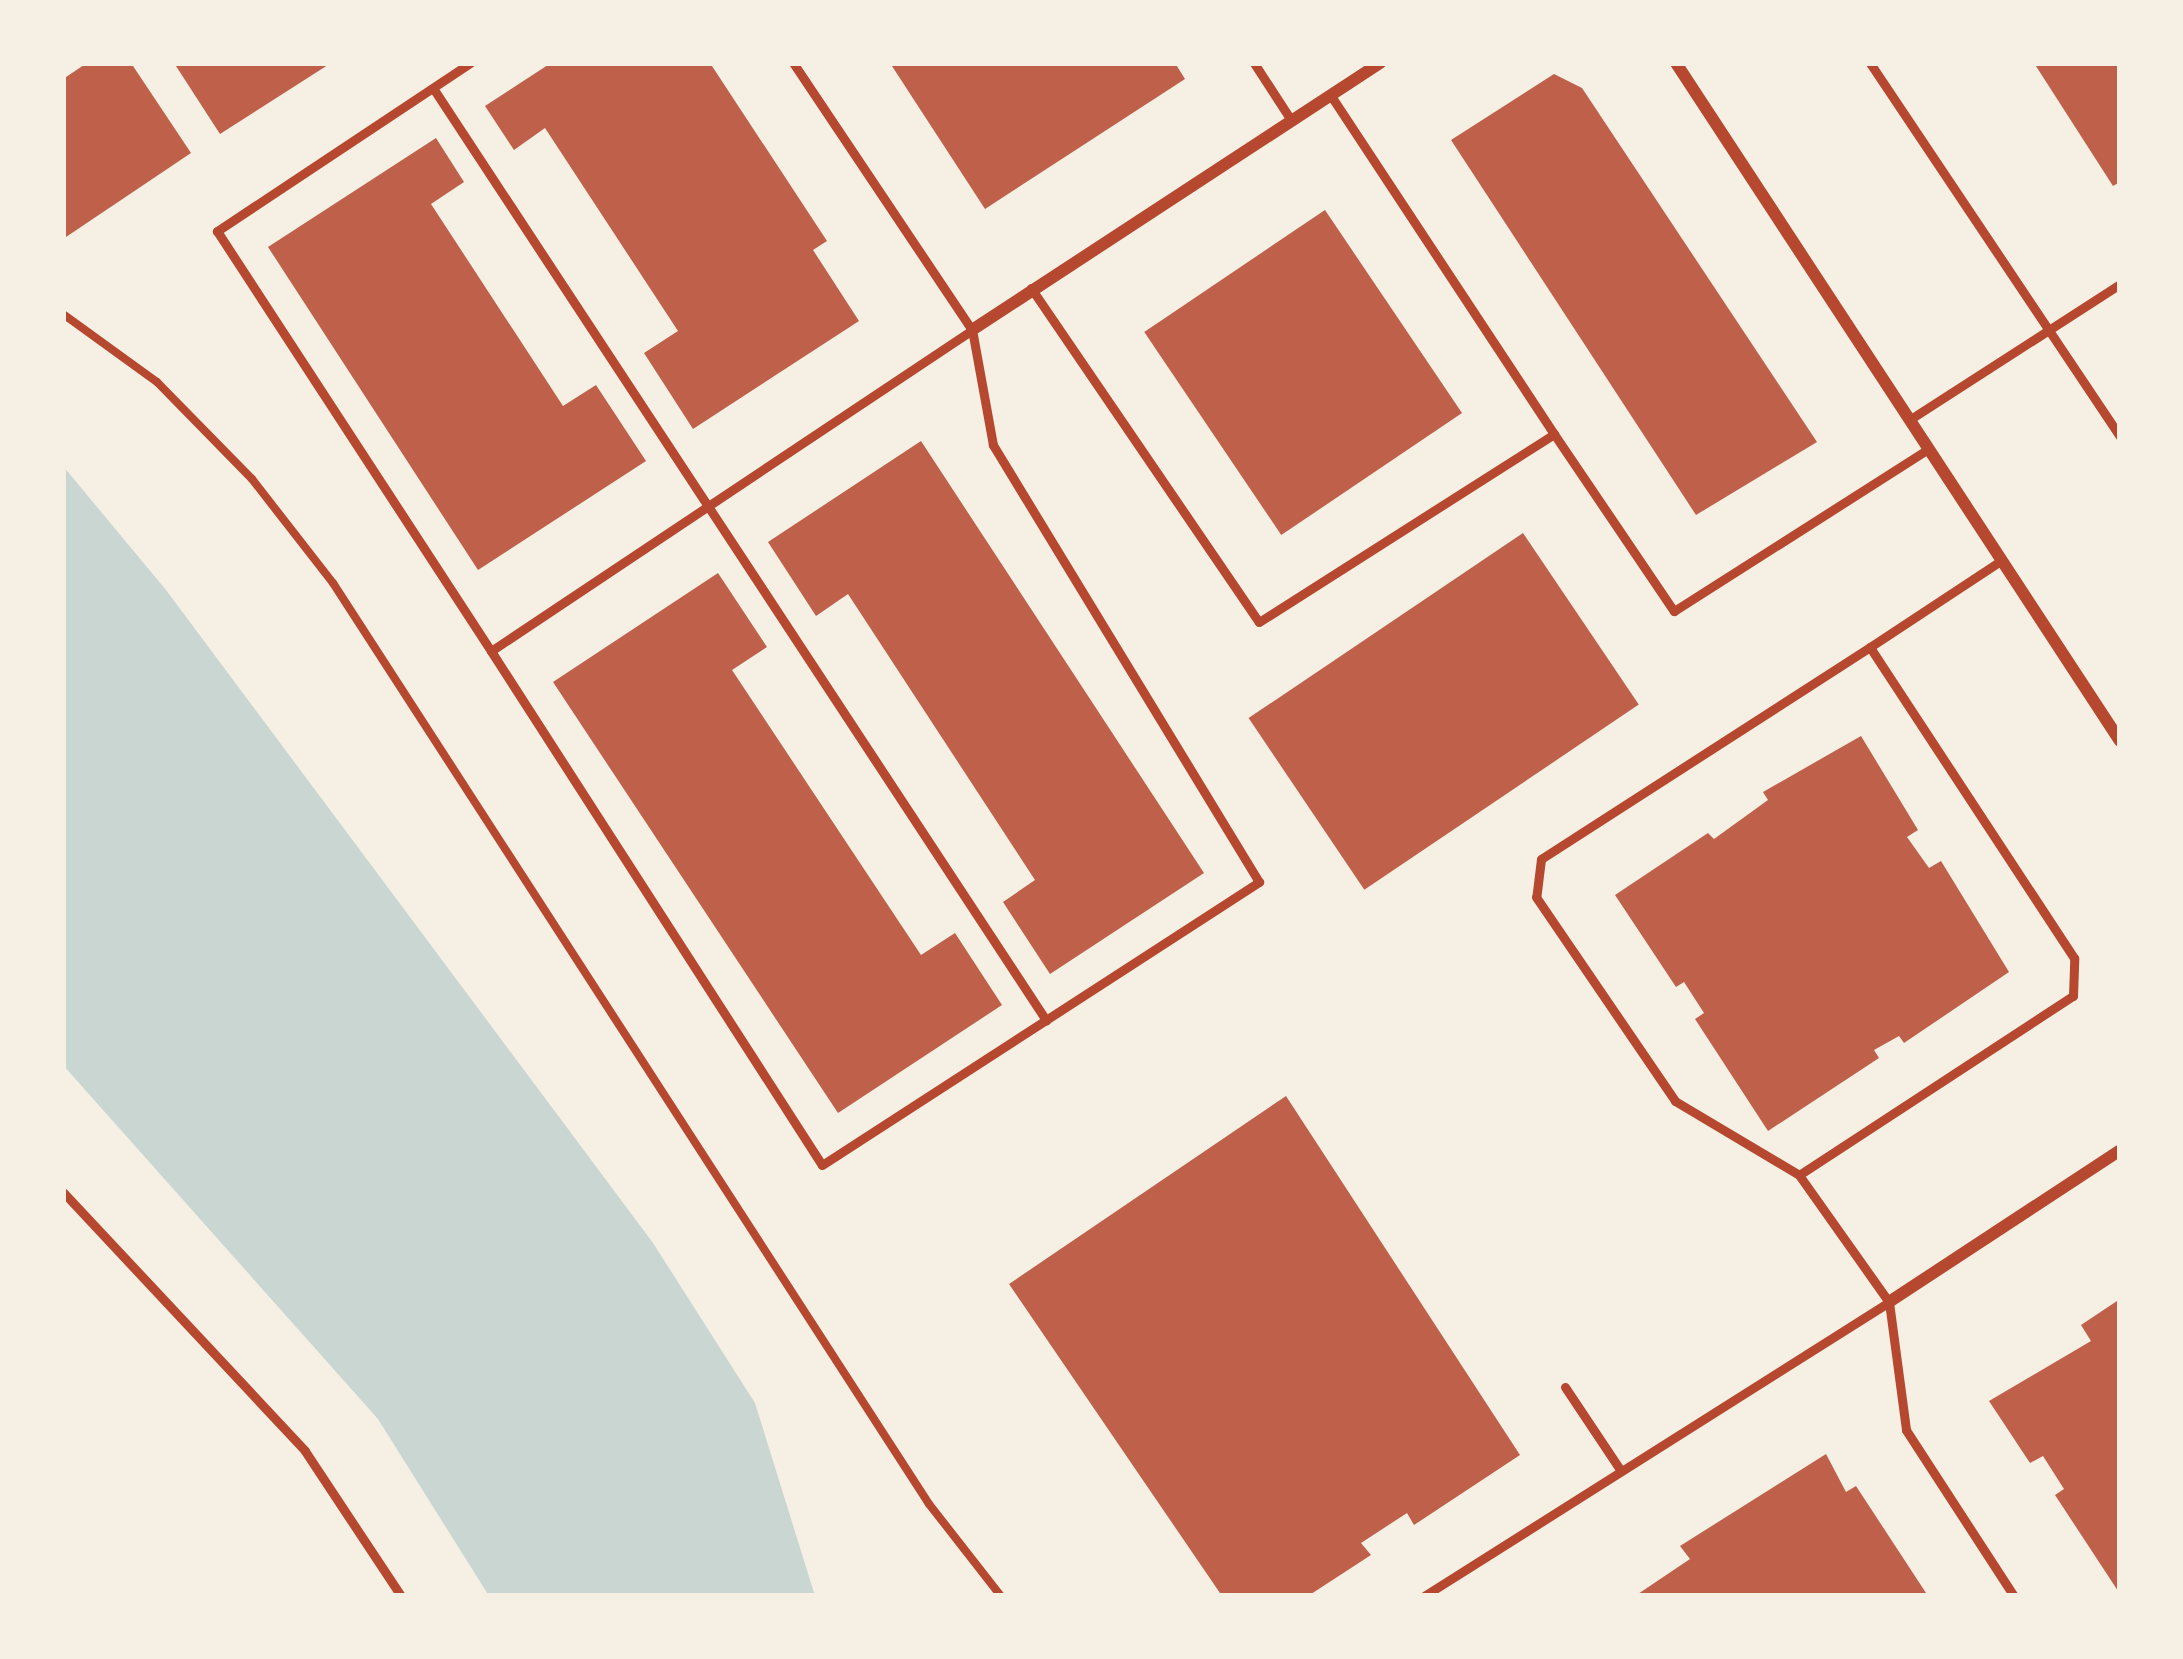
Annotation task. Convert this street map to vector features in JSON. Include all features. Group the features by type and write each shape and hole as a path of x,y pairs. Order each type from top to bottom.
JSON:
{"street":[{"path":"972,330 1380,63"},
{"path":"1676,63 2120,741"},
{"path":"1888,1302 2120,1150"}],"lane":[{"path":"470,63 217,231 822,1165 1259,882 993,445 972,330 794,63"},
{"path":"1254,63 1291,120"},
{"path":"1870,63 2120,437"},
{"path":"433,88 1046,1020"},
{"path":"1330,94 1674,611 1927,450"},
{"path":"1909,420 2120,284"},
{"path":"1031,288 1259,622 1554,434"},
{"path":"491,651 972,330"},
{"path":"2002,560 1541,859 1537,897 1675,1101 1799,1175 1888,1302 1906,1430 2014,1596"},
{"path":"1799,1175 2073,996 2074,958 1870,647"},
{"path":"63,1192 305,1450 401,1596"},
{"path":"1424,1596 1888,1302"},
{"path":"1565,1387 1621,1471"}],"path":[{"path":"63,314 157,382 252,479 333,583 929,1504 1001,1596"}],"shaded area":[{"path":"63,466 166,590 653,1243 755,1403 815,1596 489,1596 378,1419 63,1065"}],"building":[{"path":"87,63 131,63 191,153 63,239 63,79"},
{"path":"174,63 331,63 220,134"},
{"path":"551,63 710,63 827,241 813,250 859,321 693,429 644,353 678,331 545,128 514,150 485,106"},
{"path":"890,63 1175,63 1185,79 985,209"},
{"path":"2034,63 2120,63 2120,182 2113,186"},
{"path":"1554,74 1582,88 1817,442 1696,515 1451,140"},
{"path":"436,138 464,182 431,204 563,406 596,385 646,461 478,570 268,247"},
{"path":"1325,210 1462,413 1281,535 1144,332"},
{"path":"921,441 1204,873 1050,974 1003,902 1035,880 848,594 816,616 768,542"},
{"path":"1523,533 1639,705 1364,890 1249,718"},
{"path":"718,573 767,647 732,670 921,955 955,933 1002,1005 838,1113 553,682"},
{"path":"1861,736 1918,830 1907,837 1929,868 1941,861 2009,972 1904,1043 1899,1036 1874,1050 1879,1058 1768,1131 1695,1019 1704,1013 1684,982 1676,987 1615,895 1708,833 1714,839 1768,800 1763,792"},
{"path":"1286,1096 1520,1455 1414,1525 1407,1513 1361,1543 1371,1555 1308,1596 1222,1596 1009,1284"},
{"path":"2120,1299 2120,1594 2055,1495 2064,1489 2043,1456 2030,1463 1989,1401 2091,1341 2081,1325"},
{"path":"1826,1454 1846,1492 1856,1486 1928,1596 1635,1596 1690,1559 1680,1546"}]}
